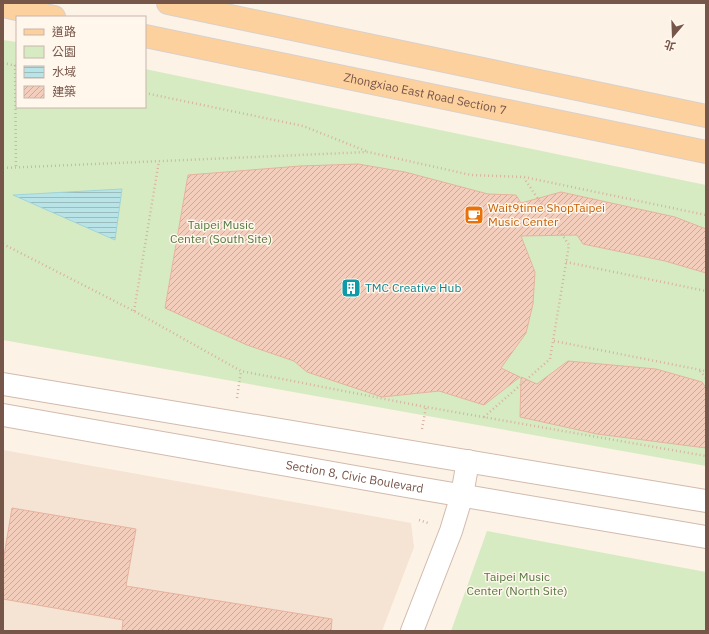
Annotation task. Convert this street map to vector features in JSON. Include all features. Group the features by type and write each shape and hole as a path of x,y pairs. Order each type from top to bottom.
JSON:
{"main road":[{"path":"168,3 706,116"},
{"path":"3,6 49,16"},
{"name":"Zhongxiao East Road Section 7","path":"146,36 706,152"}],"street":[{"path":"3,384 706,501"},
{"name":"Section 8, Civic Boulevard","path":"3,415 706,537"},
{"path":"412,631 451,531 462,495 468,461"}],"path":[{"path":"3,63 16,66 16,168"},
{"path":"146,93 303,126 368,152 471,175 524,177 706,215"},
{"path":"3,168 368,152"},
{"path":"134,311 159,161"},
{"path":"483,418 550,359 554,341 569,245 524,177"},
{"path":"3,244 134,311 241,371 483,418 706,456"},
{"path":"566,262 706,291"},
{"path":"554,341 706,372"},
{"path":"700,370 706,378"},
{"path":"237,398 241,371"},
{"path":"422,430 426,407"}],"shaded area":[{"path":"3,450 411,523 414,547 382,631 3,631"}],"green space":[{"name":"Taipei Music Center (South Site)","path":"3,40 16,42 16,108 146,108 146,69 706,185 706,466 3,340"},
{"name":"Taipei Music Center (North Site)","path":"487,531 706,572 706,631 451,631"}],"water":[{"path":"122,189 115,240 13,195"}],"building":[{"name":"TMC Creative Hub","path":"358,164 405,172 488,194 516,195 521,203 561,192 675,217 706,229 706,273 665,261 583,244 577,235 521,236 535,272 533,304 526,333 501,368 520,377 484,405 439,391 382,397 307,372 294,361 247,345 165,308 188,175 300,166"},
{"path":"568,361 656,369 702,382 706,388 706,448 597,434 520,417 521,377 537,384"},
{"path":"12,508 136,529 126,586 332,619 331,631 122,631 123,620 3,599 3,562"}],"place":[{"name":"Wait9time ShopTaipei Music Center","path":"474,215"},
{"name":"TMC Creative Hub","path":"351,288"}]}
